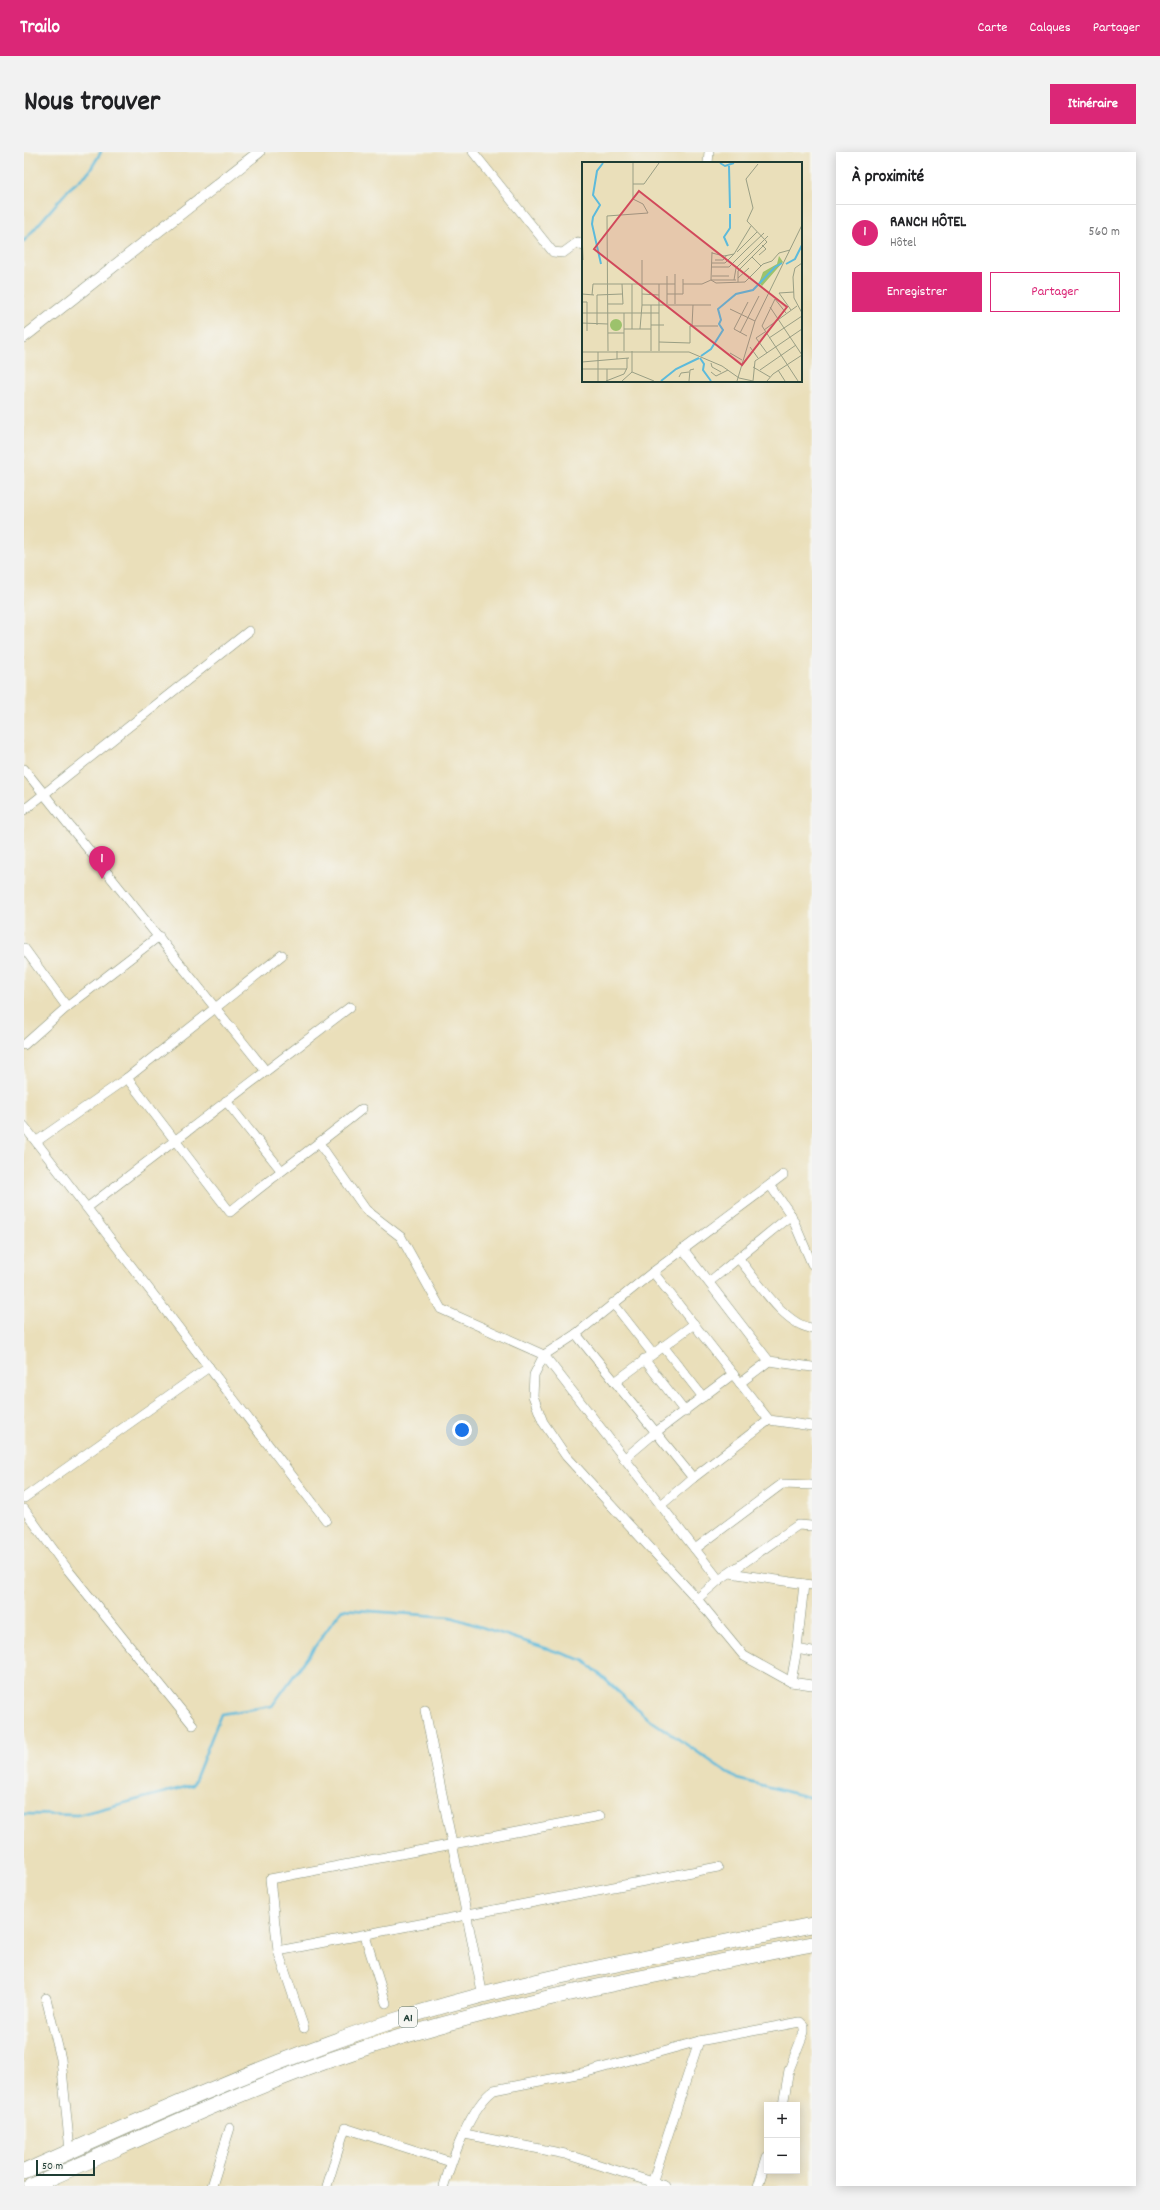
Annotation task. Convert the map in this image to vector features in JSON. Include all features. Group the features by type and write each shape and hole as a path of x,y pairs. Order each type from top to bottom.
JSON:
{"main road":[{"name":"A1","path":"24,2172 204,2093 313,2049 392,2022 483,1996 582,1972 812,1925"},
{"name":"A1","path":"32,2186 222,2103 359,2050 537,1999 812,1944"}],"street":[{"path":"24,337 259,152"},
{"path":"473,152 554,252 563,253 578,242 582,245"},
{"path":"708,162 709,152"},
{"path":"24,810 248,631"},
{"path":"24,769 265,1070"},
{"path":"24,1045 67,1007 159,936"},
{"path":"24,948 67,1007"},
{"path":"37,1141 126,1078 215,1006 282,955"},
{"path":"88,1208 265,1070 350,1007"},
{"path":"126,1078 230,1212 281,1170 319,1143 362,1108"},
{"path":"226,1101 281,1170"},
{"path":"24,1126 326,1520"},
{"path":"319,1143 366,1210 401,1236 440,1309 544,1355 719,1580"},
{"path":"783,1175 653,1272 576,1334 544,1355 534,1375 533,1396 543,1422 566,1456 698,1599 744,1656 790,1682 812,1685"},
{"path":"770,1185 791,1215 812,1264"},
{"path":"709,1282 791,1215"},
{"path":"683,1249 769,1360 812,1367"},
{"path":"739,1259 788,1318 804,1327 812,1328"},
{"path":"653,1272 769,1420 812,1426"},
{"path":"613,1303 652,1353"},
{"path":"615,1382 652,1353 694,1324"},
{"path":"576,1334 693,1478"},
{"path":"663,1346 703,1397"},
{"path":"644,1359 685,1412"},
{"path":"740,1383 769,1360"},
{"path":"24,1498 209,1368"},
{"path":"624,1459 656,1432 685,1412 733,1374"},
{"path":"661,1505 693,1478 769,1420"},
{"path":"695,1549 782,1484 812,1484"},
{"path":"24,1509 68,1570 193,1725"},
{"path":"698,1599 719,1580 798,1525 812,1526"},
{"path":"730,1573 808,1584 790,1682"},
{"path":"797,1649 812,1652"},
{"path":"425,1710 483,1996"},
{"path":"304,2028 278,1951 270,1879 600,1816"},
{"path":"278,1951 364,1936 718,1867"},
{"path":"364,1936 386,2003"},
{"path":"46,1998 62,2059 70,2151"},
{"path":"444,2186 451,2162 477,2107 485,2096 494,2090 587,2072 700,2041 800,2022 804,2026 804,2032 792,2060 784,2102"},
{"path":"652,2184 700,2041"},
{"path":"212,2186 230,2128"},
{"path":"327,2186 345,2128 451,2162"},
{"path":"464,2134 565,2154 652,2184 665,2186"},
{"path":"758,2186 764,2167"}],"waterway":[{"path":"24,241 69,189 89,172 101,152"},
{"path":"24,1814 78,1815 193,1785 221,1714 272,1706 342,1609 451,1617 585,1661 646,1717 737,1779 812,1798"}],"place":[{"name":"RANCH HÔTEL","path":"102,879"}]}
